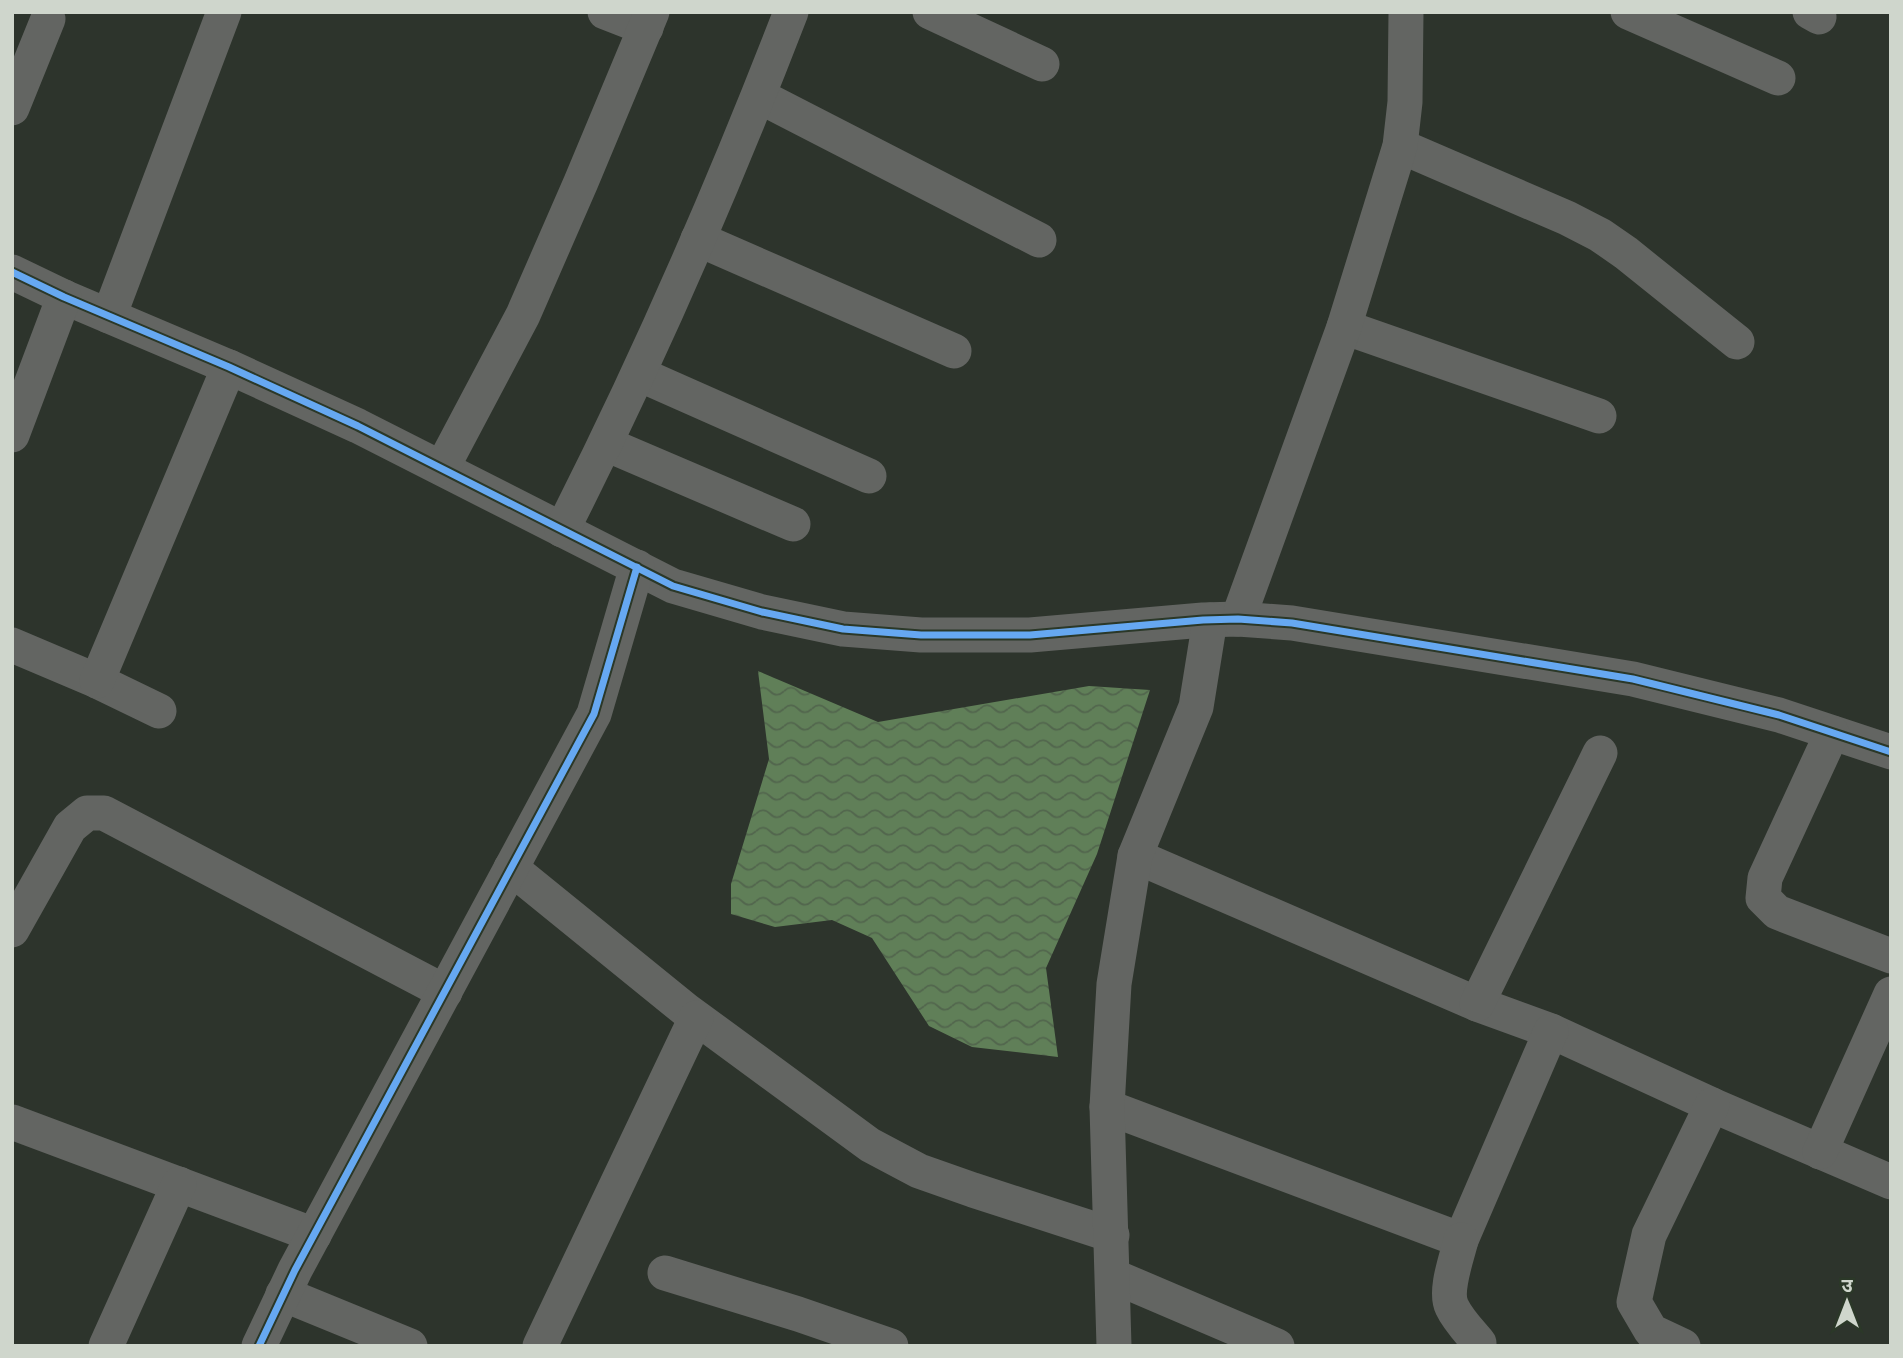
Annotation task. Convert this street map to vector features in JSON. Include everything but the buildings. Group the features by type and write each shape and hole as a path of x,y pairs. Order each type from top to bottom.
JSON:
{"street":[{"path":"109,316 224,12"},
{"path":"442,468 523,315 649,20 605,12"},
{"path":"562,530 639,374 759,96 791,12"},
{"path":"930,12 1042,64"},
{"path":"1114,1346 1107,1107 1114,984 1135,856 1196,707 1224,619 1344,327 1400,146 1405,102 1406,12"},
{"path":"1628,12 1778,78"},
{"path":"12,108 48,19"},
{"path":"759,96 1039,240"},
{"path":"1400,146 1601,235 1737,342"},
{"path":"698,239 954,351"},
{"path":"12,272 358,426 673,586 762,612 843,629 921,635 1030,635 1224,619 1292,623 1633,679 1779,715 1891,752"},
{"path":"12,435 64,297"},
{"path":"1344,327 1599,416"},
{"path":"97,681 229,367"},
{"path":"639,374 869,475"},
{"path":"606,444 793,524"},
{"path":"258,1346 314,1235 594,714 637,567"},
{"path":"12,645 159,711"},
{"path":"1832,733 1765,878 1763,898 1777,912 1891,957"},
{"path":"1477,1004 1600,753"},
{"path":"12,929 70,827 87,813 104,813 444,992"},
{"path":"1135,856 1477,1004 1551,1031 1712,1105 1891,1182"},
{"path":"511,868 695,1018 870,1145 919,1171 1112,1235"},
{"path":"1820,1152 1891,994"},
{"path":"540,1346 695,1018"},
{"path":"1479,1346 1451,1306 1450,1288 1461,1240 1551,1031"},
{"path":"1683,1346 1651,1331 1634,1302 1649,1236 1712,1105"},
{"path":"1107,1107 1461,1240"},
{"path":"12,1122 314,1235"},
{"path":"106,1346 179,1184"},
{"path":"665,1273 891,1346"},
{"path":"1113,1276 1277,1346"},
{"path":"283,1294 410,1346"}],"water":[{"path":"758,671 878,722 1089,686 1150,690 1097,854 1046,968 1058,1057 972,1047 929,1026 872,938 832,920 775,927 731,914 731,884 769,759"}],"cycle path":[{"path":"12,272 358,426 673,586 762,612 843,629 921,635 1030,635 1203,620 1238,619 1292,623 1633,679 1779,715 1891,752"},
{"path":"259,1346 295,1270 594,714 637,567"}]}
